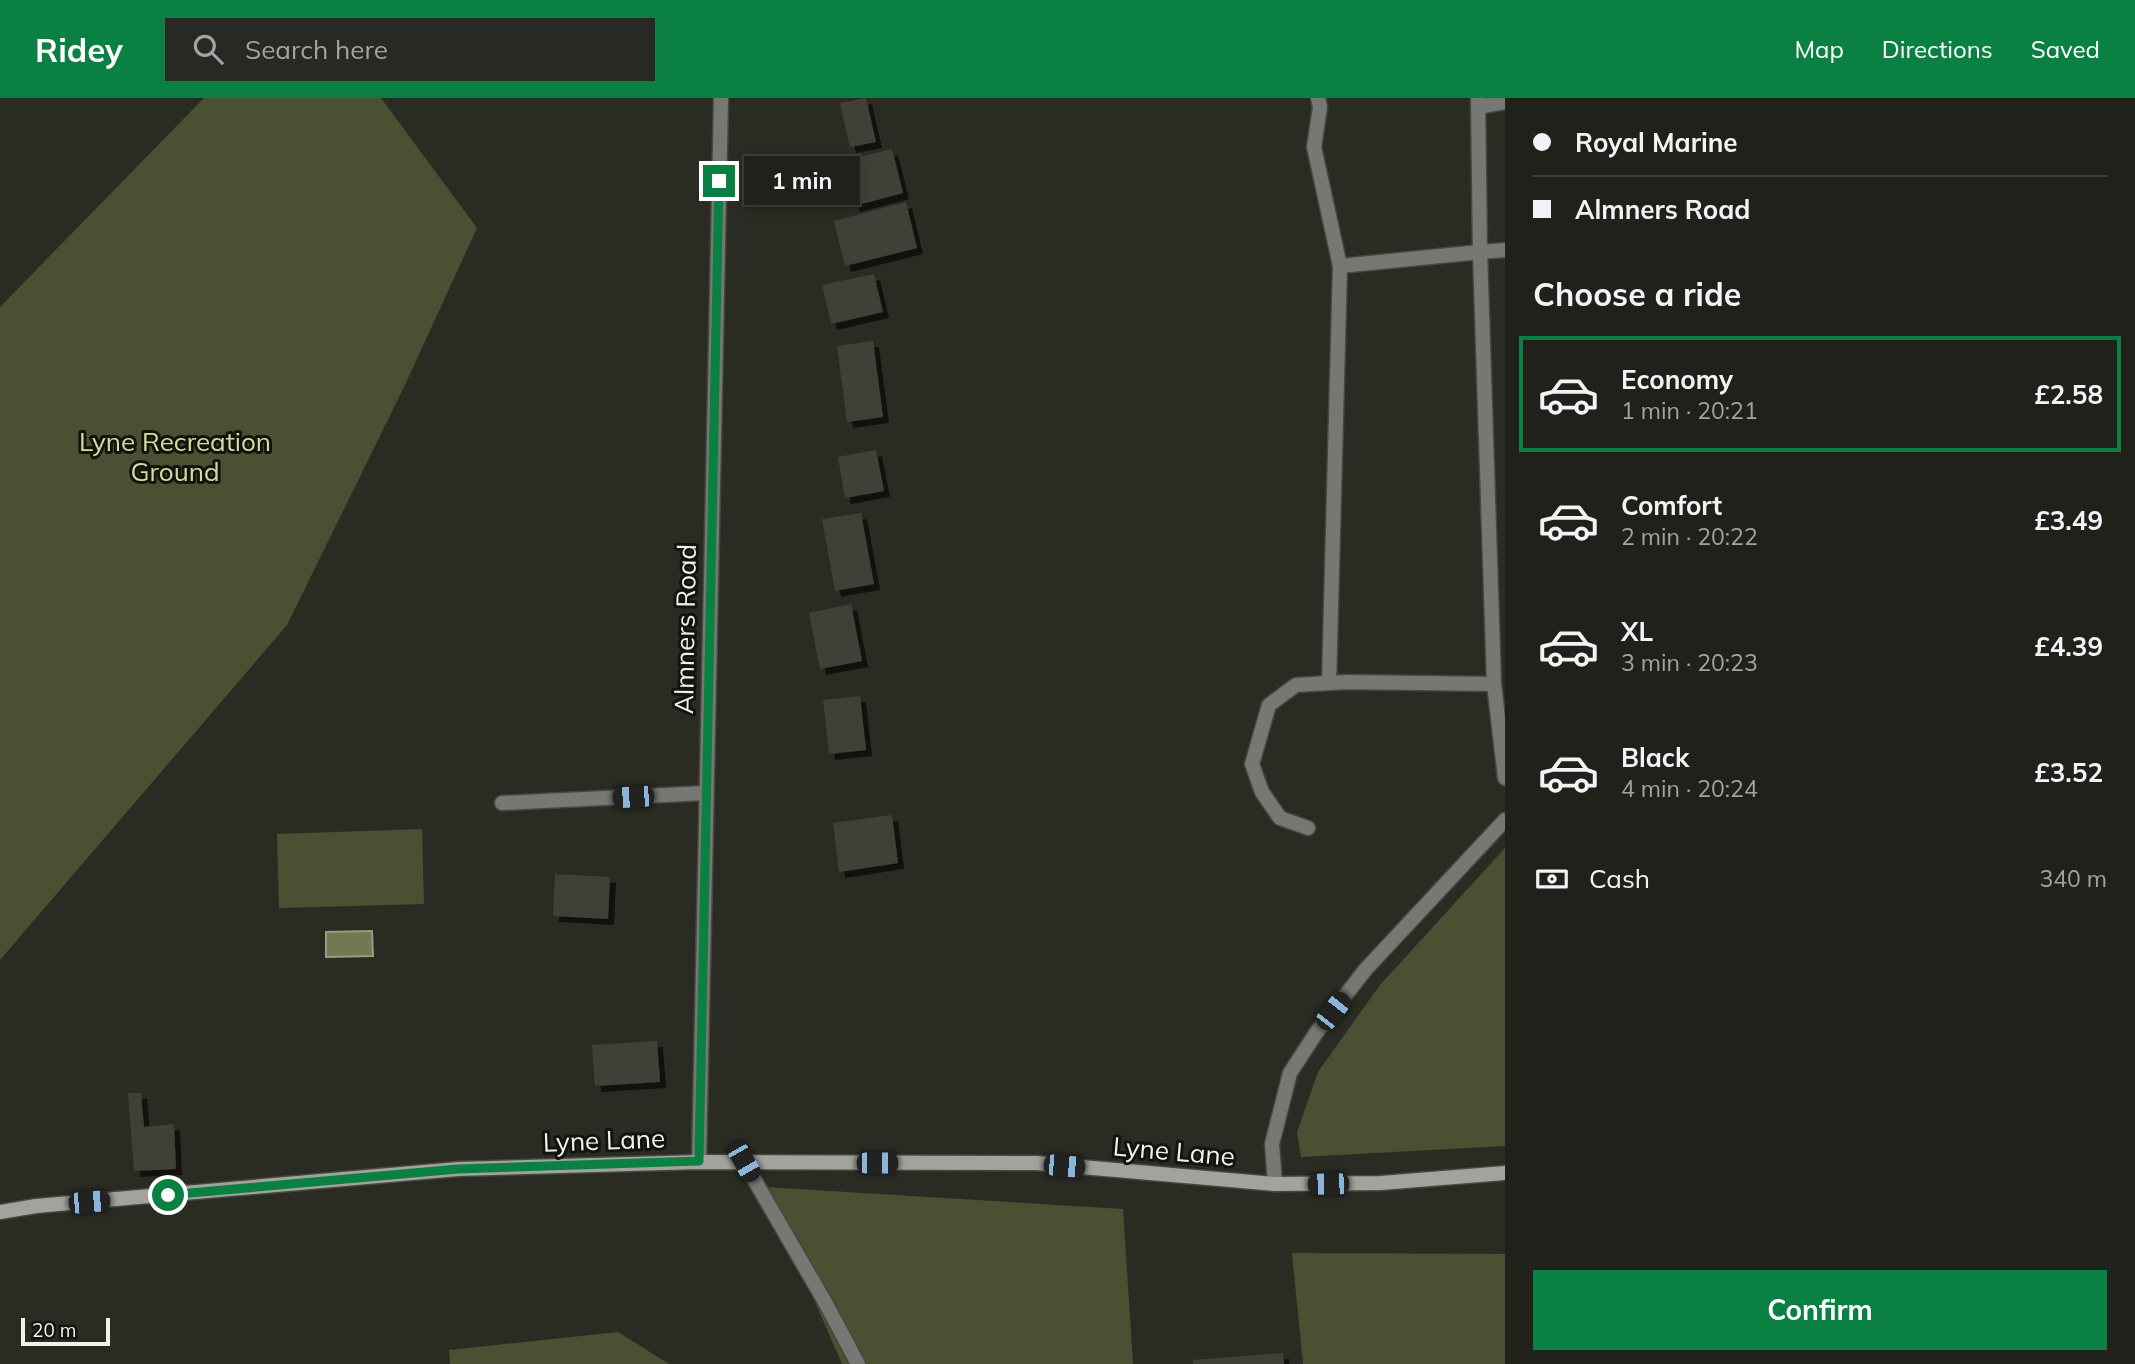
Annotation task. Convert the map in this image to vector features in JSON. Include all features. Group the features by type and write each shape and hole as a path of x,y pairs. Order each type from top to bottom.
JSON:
{"street":[{"name":"Almners Road","path":"699,1161 721,98"},
{"path":"1318,98 1320,107 1314,148 1339,266 1329,683"},
{"path":"1505,102 1479,102 1480,252 1494,684 1505,779"},
{"path":"1339,266 1505,250"},
{"path":"1308,828 1280,818 1262,792 1252,764 1269,705 1296,685 1494,684"},
{"path":"502,803 706,793"},
{"path":"1275,1184 1272,1144 1290,1073 1316,1032 1366,969 1505,820"},
{"name":"Lyne Lane","path":"0,1212 36,1206 458,1169 699,1161 1036,1163 1275,1184 1381,1183 1505,1173"},
{"path":"744,1162 858,1364"}],"green space":[{"name":"Lyne Recreation Ground","path":"204,98 381,98 477,228 405,385 287,625 0,960 0,307"},
{"path":"422,829 424,904 279,908 277,834"},
{"path":"1505,848 1505,1146 1301,1157 1297,1132 1318,1072 1380,985"},
{"path":"765,1187 1123,1209 1133,1364 842,1364"},
{"path":"1292,1253 1505,1254 1505,1364 1303,1364"},
{"path":"618,1332 669,1364 450,1364 449,1350"}],"shaded area":[{"path":"372,931 373,956 326,957 326,932"}],"building":[{"path":"866,98 876,142 850,147 840,103"},
{"path":"892,149 903,193 854,206 843,161"},
{"path":"906,202 917,248 845,266 834,221"},
{"path":"874,274 883,312 831,324 822,285"},
{"path":"873,341 883,417 847,422 837,346"},
{"path":"876,450 884,491 845,498 838,457"},
{"path":"861,513 874,584 835,591 822,519"},
{"path":"851,604 862,661 820,669 809,613"},
{"path":"860,696 866,750 829,754 823,700"},
{"path":"892,815 898,863 839,872 833,823"},
{"path":"555,874 610,877 608,919 553,916"},
{"path":"657,1041 660,1082 595,1086 592,1045"},
{"path":"128,1093 141,1093 144,1127 174,1124 176,1169 134,1171"},
{"path":"1283,1353 1284,1364 1193,1364 1193,1360"}],"route":[{"path":"168,1195 458,1169 699,1161 719,181"}]}
